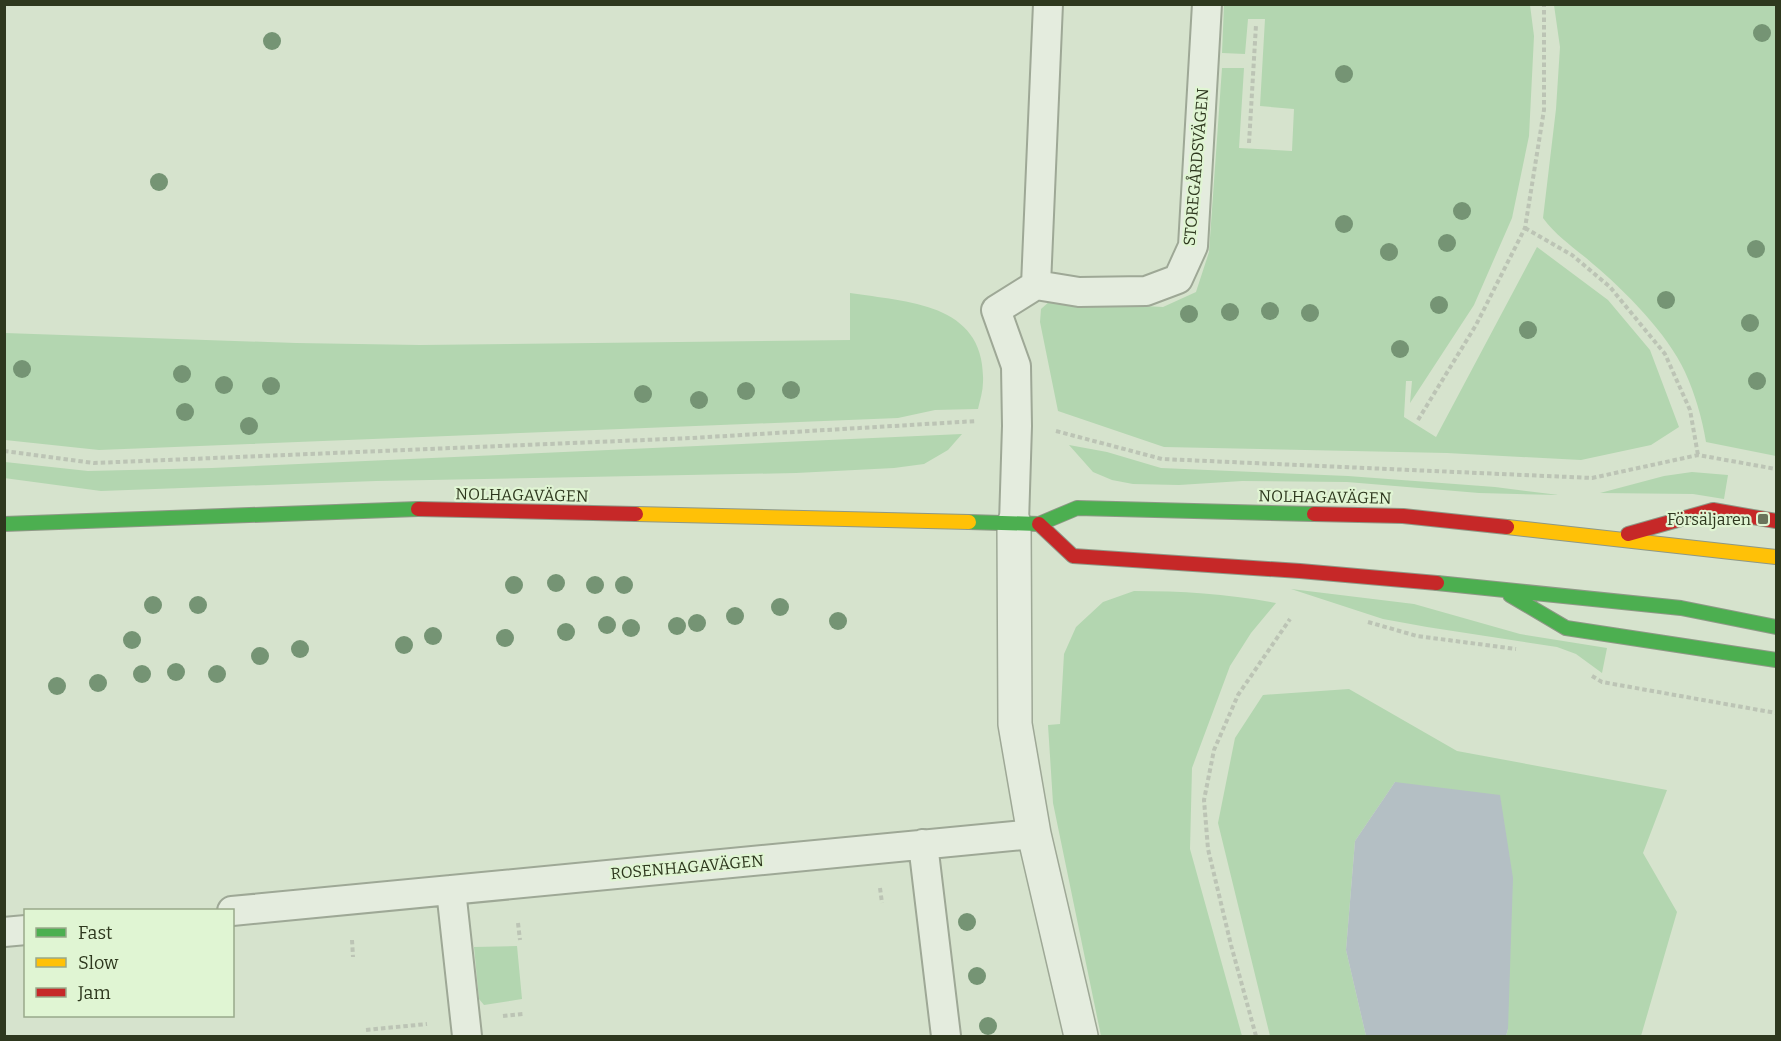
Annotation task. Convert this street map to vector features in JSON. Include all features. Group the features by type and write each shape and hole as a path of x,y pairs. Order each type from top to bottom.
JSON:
{"street":[{"name":"NOLHAGAVÄGEN","path":"4,524 415,509 1026,524 1077,508 1391,515 1776,557"},
{"name":"NOLHAGAVÄGEN","path":"1612,538 1713,510 1776,521"},
{"path":"1026,524 1073,556 1300,571 1501,589 1681,608 1776,627"},
{"path":"1026,524 1015,724 1034,834 1081,1036"},
{"path":"1501,589 1566,628 1776,660"}],"lane":[{"path":"1026,524 1017,426 1016,366 996,310 1036,285 1048,4"},
{"name":"STOREGÅRDSVÄGEN","path":"1036,285 1079,292 1146,291 1178,279 1193,246 1207,4"},
{"name":"ROSENHAGAVÄGEN","path":"234,911 1034,834"},
{"path":"923,844 946,1036"},
{"path":"451,890 467,1036"},
{"path":"4,932 24,930"}],"path":[{"path":"1418,420 1476,325 1525,228 1544,110 1544,4"},
{"path":"1249,143 1256,25"},
{"path":"1525,228 1572,255 1610,287 1665,354 1689,411 1698,455"},
{"path":"4,451 94,463 680,438 972,421"},
{"path":"1064,432 1162,459 1592,478 1698,455 1776,469"},
{"path":"1256,1036 1208,849 1204,800 1214,750 1238,695 1290,619"},
{"path":"1360,619 1417,636 1524,650"},
{"path":"1585,671 1602,682 1776,713"}],"green space":[{"path":"1224,5 1530,5 1534,36 1529,136 1512,218 1474,305 1410,403 1412,381 1406,381 1404,417 1436,437 1537,247 1608,300 1650,350 1679,427 1651,445 1581,460 1447,453 1164,447 1058,411 1040,322 1041,309 1050,301 1163,307 1196,292 1209,252 1222,68 1244,68 1239,148 1292,151 1294,109 1260,106 1265,19 1248,19 1245,54 1222,53"},
{"path":"1554,5 1776,5 1776,456 1706,442 1692,389 1668,343 1631,300 1543,218 1556,109 1560,47"},
{"path":"850,293 918,304 958,321 972,336 981,356 983,385 978,409 935,410 898,418 99,450 5,440 5,333 420,345 850,340"},
{"path":"962,434 948,450 924,464 894,468 796,473 376,481 101,491 4,478 5,462 88,471 212,468"},
{"path":"1069,445 1107,452 1161,468 1348,476 1495,487 1559,495 1479,493 1347,482 1242,481 1179,485 1133,484 1112,480 1093,472"},
{"path":"1692,472 1728,475 1724,499 1693,494 1600,493 1664,476"},
{"path":"1291,589 1414,604 1520,634 1607,648 1602,673 1576,654 1557,647 1383,619"},
{"path":"1134,591 1205,594 1276,603 1251,633 1230,666 1192,768 1190,849 1242,1036 1101,1036 1053,803 1048,725 1060,724 1064,654 1076,627 1103,602"},
{"path":"1349,689 1457,751 1667,790 1643,853 1677,912 1641,1036 1506,1036 1508,1029 1395,782 1355,841 1346,950 1366,1036 1270,1036 1218,823 1235,738 1263,695"},
{"path":"517,946 522,999 484,1005 479,999 474,947"}],"shaded area":[{"path":"1395,782 1500,795 1513,878 1506,1036 1366,1036 1346,950 1355,841"}],"traffic: fast":[{"path":"969,522 1039,524 1077,508 1314,514"},
{"path":"4,524 418,509"},
{"path":"1437,583 1681,608 1776,627"},
{"path":"1510,595 1566,628 1776,660"}],"traffic: slow":[{"path":"636,514 969,522"},
{"path":"1507,527 1776,557"}],"traffic: jam":[{"path":"418,509 636,514"},
{"path":"1628,534 1713,510 1776,521"},
{"path":"1314,514 1403,516 1507,527"},
{"path":"1039,524 1073,556 1300,571 1437,583"}],"place":[{"name":"Försäljaren","path":"1763,519"}]}
